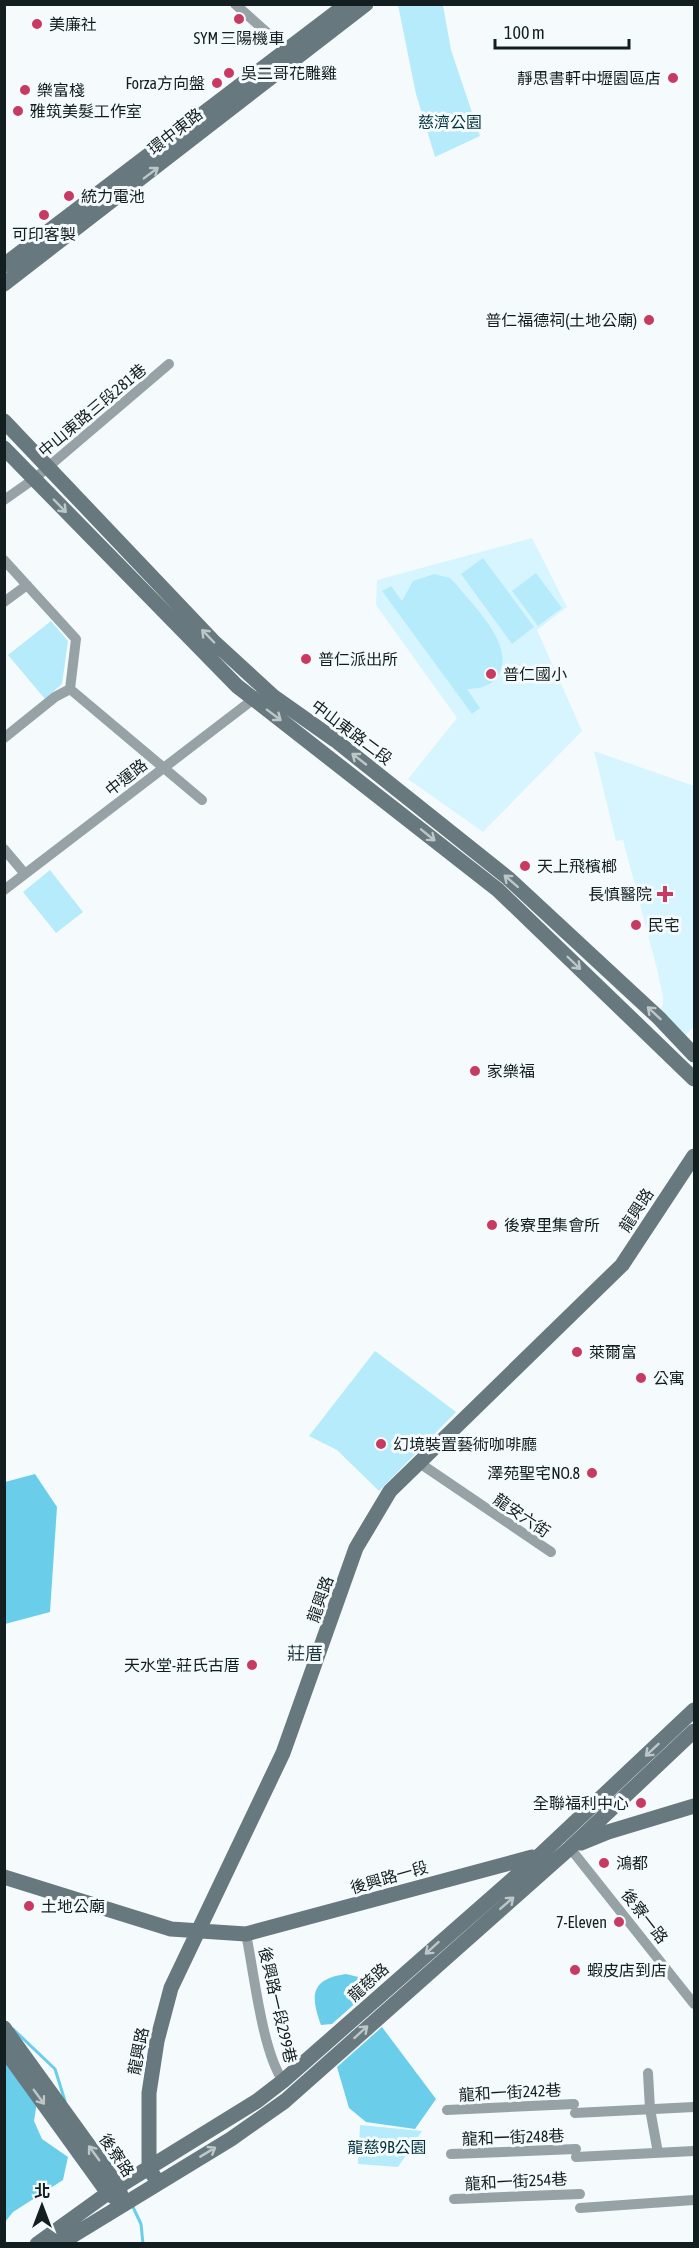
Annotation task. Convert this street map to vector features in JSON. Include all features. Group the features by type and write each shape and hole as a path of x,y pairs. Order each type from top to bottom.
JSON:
{"street":[{"path":"235,4 293,55"},
{"name":"環中東路","path":"4,284 293,55 347,4"},
{"name":"環中東路","path":"4,265 366,4"},
{"name":"中山東路三段281巷","path":"4,500 34,479 170,364"},
{"name":"中山東路二段","path":"4,421 213,641 266,689 508,878 659,1018 694,1055"},
{"name":"中山東路二段","path":"4,448 202,653 253,700 326,753 498,890 694,1079"},
{"path":"4,560 76,639 70,689"},
{"path":"4,602 27,585"},
{"path":"4,738 70,689"},
{"path":"70,689 202,800"},
{"name":"中運路","path":"4,890 266,689"},
{"path":"4,849 25,874"},
{"name":"龍興路","path":"149,2169 150,2083 157,2041 171,1988 283,1753 356,1548 390,1491 617,1270 694,1155"},
{"name":"龍安六街","path":"418,1462 551,1552"},
{"name":"龍慈路","path":"37,2244 113,2190 283,2081 540,1855 694,1710"},
{"name":"龍慈路","path":"59,2244 231,2139 285,2101 570,1848 694,1731"},
{"name":"後興路一段","path":"4,1877 171,1929 246,1934 570,1848 608,1832 694,1806"},
{"name":"後寮一路","path":"570,1848 694,2004"},
{"name":"後興路一段299巷","path":"246,1934 267,2038 278,2074 283,2081"},
{"name":"後寮路","path":"4,2028 123,2204"},
{"name":"後寮路","path":"4,2049 113,2190"},
{"path":"648,2073 650,2109 658,2153"},
{"name":"龍和一街242巷","path":"447,2110 694,2107"},
{"name":"龍和一街248巷","path":"451,2154 694,2151"},
{"path":"149,2169 158,2182"},
{"name":"龍和一街254巷","path":"454,2199 580,2193"},
{"path":"580,2208 694,2200"}],"shaded area":[{"name":"普仁國小","path":"532,538 567,607 537,630 582,731 483,832 408,779 457,718 376,605 377,580"},
{"name":"長慎醫院","path":"594,751 694,786 694,1027 685,1035 659,1010 663,1005 663,997 657,969 623,840 616,841"}],"green space":[{"name":"慈濟公園","path":"398,5 443,5 451,50 480,136 435,157 416,94"},
{"path":"483,558 534,627 512,644 461,574"},
{"path":"536,573 562,608 538,626 512,591"},
{"path":"434,574 450,578 456,584 490,626 501,650 502,662 496,678 485,686 467,689 480,708 472,714 382,591 391,586 402,601 413,581"},
{"path":"51,621 68,641 62,684 45,699 8,655"},
{"path":"50,870 83,912 56,933 23,892"},
{"path":"375,1351 456,1412 379,1491 337,1450 309,1436"},
{"name":"龍慈9B公園","path":"360,2125 422,2131 398,2167 358,2164"}],"water":[{"path":"35,1474 57,1507 50,1612 5,1624 5,1482"},
{"path":"346,1974 379,1982 332,2024 321,2025 315,2005 316,1990 326,1980"},
{"path":"382,2027 436,2099 415,2129 366,2122 349,2108 337,2067"},
{"path":"5,2042 37,2102 34,2121 42,2139 68,2157 63,2180 13,2212 5,2222"}],"waterway":[{"path":"13,2029 55,2069 65,2101"},
{"path":"132,2205 141,2224 143,2244"}],"place":[{"name":"SYM 三陽機車","path":"239,19"},
{"name":"美廉社","path":"37,24"},
{"name":"吳二哥花雕雞","path":"229,73"},
{"name":"靜思書軒中壢園區店","path":"673,78"},
{"name":"Forza方向盤","path":"217,83"},
{"name":"樂富棧","path":"25,90"},
{"name":"雅筑美髮工作室","path":"18,111"},
{"name":"統力電池","path":"69,196"},
{"name":"可印客製","path":"44,215"},
{"name":"普仁福德祠(土地公廟)","path":"649,320"},
{"name":"普仁派出所","path":"306,659"},
{"name":"普仁國小","path":"491,674"},
{"name":"天上飛檳榔","path":"525,866"},
{"name":"長慎醫院","path":"665,894"},
{"name":"民宅","path":"636,925"},
{"name":"家樂福","path":"475,1071"},
{"name":"後寮里集會所","path":"492,1225"},
{"name":"萊爾富","path":"577,1352"},
{"name":"公寓","path":"641,1378"},
{"name":"幻境裝置藝術咖啡廳","path":"381,1444"},
{"name":"澤苑聖宅NO.8","path":"592,1473"},
{"name":"天水堂-莊氏古厝","path":"252,1665"},
{"name":"全聯福利中心","path":"641,1803"},
{"name":"鴻都","path":"604,1863"},
{"name":"土地公廟","path":"29,1906"},
{"name":"7-Eleven","path":"619,1922"},
{"name":"蝦皮店到店","path":"575,1970"}],"district":[{"name":"莊厝","path":"305,1654"}]}
